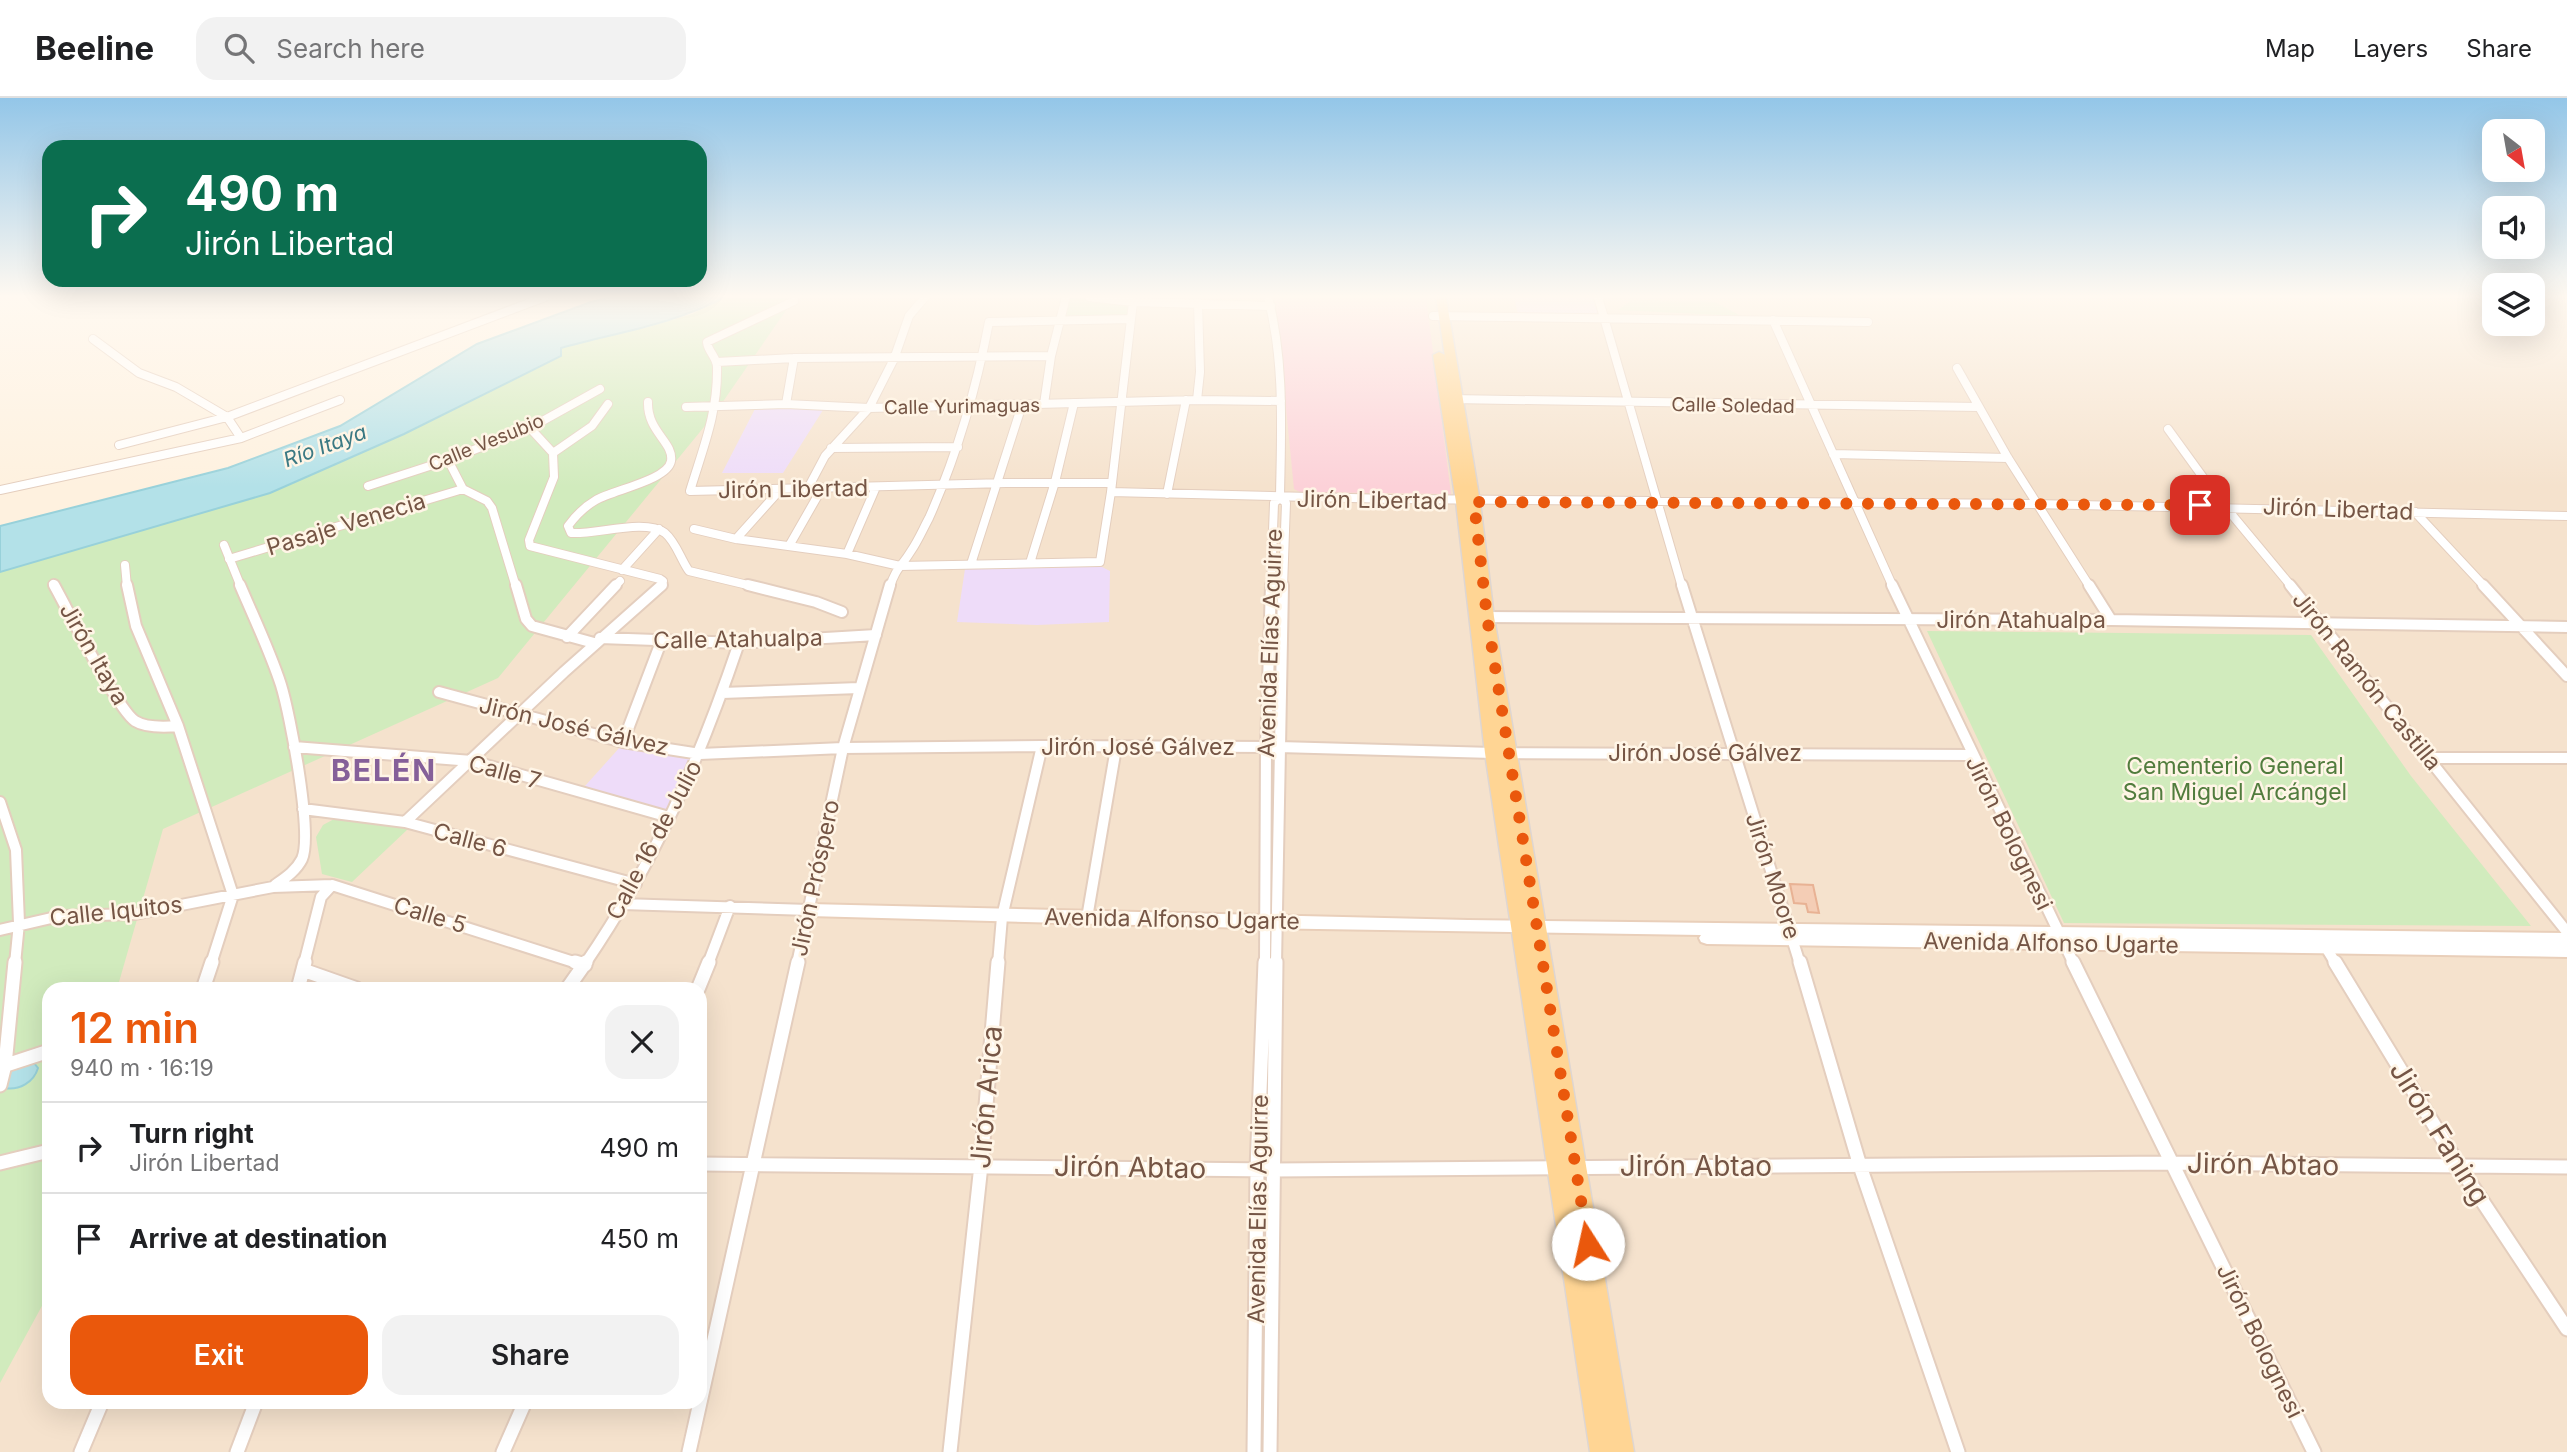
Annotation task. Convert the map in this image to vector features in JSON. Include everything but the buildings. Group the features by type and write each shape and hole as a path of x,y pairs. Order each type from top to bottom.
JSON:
{"main road":[{"path":"1445,360 1468,502 1481,617 1501,752 1613,1452"},
{"name":"Avenida Alfonso Ugarte","path":"809,910 1002,917 1528,927 1572,937 1792,934 2321,940 2567,939"},
{"name":"Avenida Alfonso Ugarte","path":"2321,940 2567,951"}],"street":[{"path":"122,360 139,373 176,387 227,417 241,438"},
{"path":"119,445 227,417 378,360"},
{"path":"716,406 717,362 752,360"},
{"path":"786,404 794,360"},
{"path":"807,490 831,448 869,408 893,360"},
{"name":"Jirón Próspero","path":"707,1373 755,1164 843,748 859,688 895,569 910,557 944,485 972,406 982,360"},
{"path":"1044,404 1050,360"},
{"path":"694,529 736,539 847,554 900,566 1100,562 1126,360"},
{"path":"1197,400 1200,360"},
{"name":"Avenida Elías Aguirre","path":"1270,1452 1274,1170 1274,503 1280,498 1281,401 1278,360"},
{"name":"Jirón Moore","path":"1615,360 1656,503 1792,934 1860,1166 1958,1452"},
{"name":"Jirón Bolognesi","path":"1790,360 1833,454 1851,502 1970,755 2175,1163 2314,1452"},
{"path":"1958,368 2008,458 2111,620"},
{"name":"Calle Vesubio","path":"368,485 447,460 530,428 600,390"},
{"name":"Calle Soledad","path":"1451,399 1810,407 1979,407"},
{"path":"0,490 241,438 340,400"},
{"path":"1167,494 1186,400"},
{"name":"Calle Yurimaguas","path":"686,407 786,404 869,408 1123,401 1281,401"},
{"path":"648,402 645,412 647,421 671,451 671,463 664,473 590,502 576,512 568,526 571,533 585,535 643,525 659,529 673,544 689,571 816,602 842,612"},
{"path":"1030,563 1055,482 1074,403"},
{"path":"553,453 592,425 606,412 608,404"},
{"path":"971,564 1022,405"},
{"name":"Jirón Libertad","path":"716,406 690,491 821,490 1055,482 1167,494 1280,498 1468,502 2037,503 2567,516"},
{"path":"405,822 521,716 597,641 662,586 663,581 530,546 528,540 554,477 553,453 530,428"},
{"name":"Jirón Ramón Castilla","path":"2168,429 2218,498 2430,758 2567,932"},
{"path":"831,448 958,447"},
{"path":"1833,454 2008,458"},
{"name":"Calle Atahualpa","path":"447,460 463,489 487,501 492,508 526,619 533,626 567,637 597,641 739,643 876,635"},
{"path":"847,554 876,487"},
{"name":"Pasaje Venecia","path":"229,559 463,489"},
{"path":"789,546 821,490"},
{"path":"736,539 779,491"},
{"path":"2415,512 2567,676"},
{"path":"622,570 659,529"},
{"path":"224,545 281,685 303,809 304,852 301,862 290,875 273,887"},
{"name":"Jirón Itaya","path":"125,565 128,599 136,626 178,726 233,895"},
{"path":"567,637 620,581"},
{"name":"Jirón Itaya","path":"53,584 115,695 135,721 160,727 178,726"},
{"name":"Jirón Atahualpa","path":"1481,617 2111,620 2567,627"},
{"path":"623,742 661,642"},
{"name":"Calle 16 de Julio","path":"572,982 636,884 700,754 739,643"},
{"path":"722,693 859,688"},
{"name":"Jirón José Gálvez","path":"439,692 623,742 700,754 843,748 1042,746 1970,755"},
{"name":"Jirón Arica","path":"950,1452 981,1165 1002,917 1042,746"},
{"name":"Calle 7","path":"294,747 472,761 669,817"},
{"path":"1087,918 1116,748"},
{"path":"2430,758 2567,758"},
{"path":"0,803 16,850 19,923 0,1085"},
{"name":"Calle 6","path":"303,809 405,822 636,884"},
{"path":"300,982 321,897 332,885"},
{"name":"Calle 5","path":"273,887 332,885 584,965"},
{"name":"Calle Iquitos","path":"0,930 19,923 60,916 135,914 273,887"},
{"path":"205,982 233,895"},
{"path":"622,904 809,910"},
{"path":"701,982 730,906"},
{"name":"Avenida Elías Aguirre","path":"1254,1452 1257,1169 1272,921"},
{"name":"Jirón Faning","path":"2321,940 2459,1166 2567,1329"},
{"path":"303,970 337,982"},
{"path":"2,1066 42,1053"},
{"path":"0,1163 42,1152"},
{"name":"Jirón Abtao","path":"707,1164 1274,1170 2175,1163 2567,1167"},
{"path":"81,1452 99,1409"},
{"path":"237,1452 253,1409"},
{"path":"503,1452 522,1409"},
{"name":"Jirón Próspero","path":"689,1452 699,1409"}],"shaded area":[{"path":"604,360 2567,360 2567,1452 0,1452 0,582 213,522"},
{"path":"1281,360 1434,360 1451,494 1300,492 1294,489"},
{"path":"756,407 823,410 783,473 722,473"},
{"path":"1096,564 1110,571 1109,622 1037,625 957,622 965,569"},
{"path":"621,746 695,756 668,811 634,804 585,786"}],"green space":[{"path":"539,360 752,360 713,416 498,678 163,829 119,982 42,982 42,1306 0,1383 0,572 270,493 404,434"},
{"name":"Cementerio General San Miguel Arcángel","path":"1927,631 2311,635 2411,776 2531,926 2064,923"},
{"path":"336,818 408,829 352,882 322,874 316,837 323,825"}],"water":[{"name":"Río Itaya","path":"450,360 553,360 404,434 270,493 0,572 0,526 228,468 340,426"},
{"path":"34,1063 38,1068 29,1081 20,1087 4,1088 3,1077 12,1069"}],"district":[{"name":"BELÉN","path":"384,771"}],"route":[{"path":"1588,1244 1487,617 1474,502 2200,505"}]}
